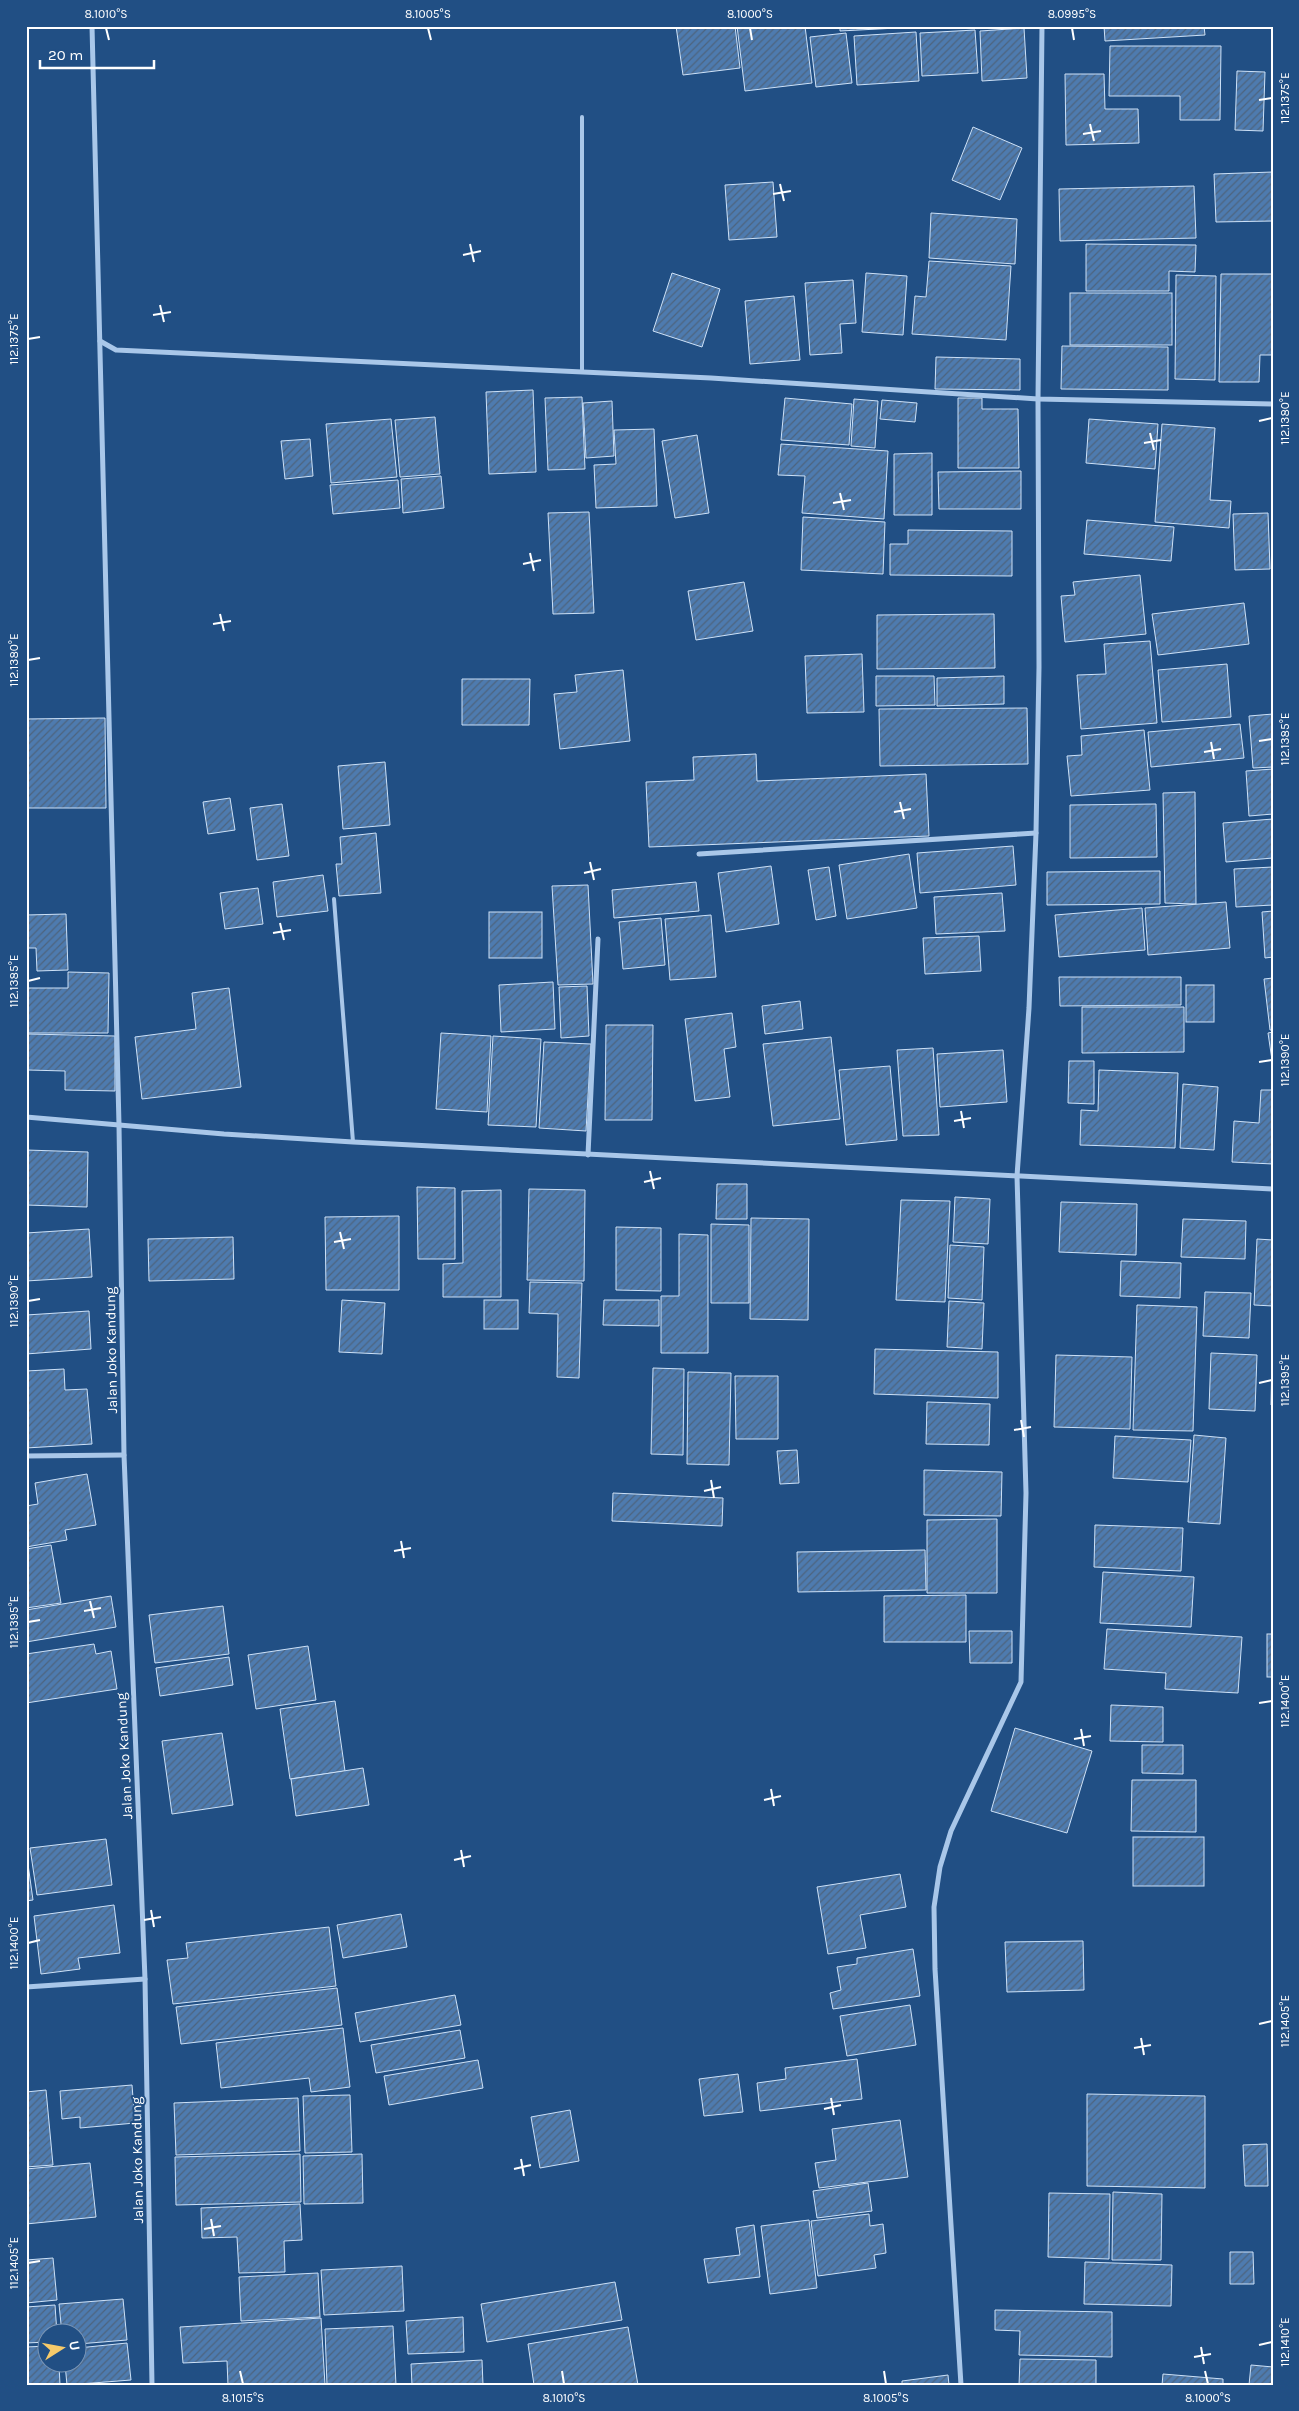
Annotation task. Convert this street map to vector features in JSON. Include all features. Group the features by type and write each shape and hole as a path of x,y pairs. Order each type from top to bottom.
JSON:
{"street":[{"name":"Jalan Joko Kandung","path":"92,26 119,1125 124,1454 145,1979 152,2385"},
{"path":"961,2385 934,1907 940,1867 951,1831 1021,1682 1026,1493 1017,1176 1029,1008 1036,833 1039,667 1038,399 1042,26"},
{"path":"100,341 116,350 582,372 1038,399 1273,404"},
{"path":"699,854 1036,833"},
{"path":"588,1155 598,939"},
{"path":"26,1117 224,1134 353,1142 1273,1189"},
{"path":"26,1456 124,1454"},
{"path":"26,1987 145,1979"}],"lane":[{"path":"582,118 582,372"},
{"path":"334,899 353,1142"}],"building":[{"path":"676,26 735,26 740,68 683,75"},
{"path":"737,26 805,26 812,83 745,91"},
{"path":"840,26 935,26 840,31"},
{"path":"1104,26 1204,26 1205,35 1105,41"},
{"path":"1024,28 1027,78 982,81 980,31"},
{"path":"975,30 978,73 922,76 920,33"},
{"path":"916,32 919,81 857,85 854,36"},
{"path":"846,33 852,83 816,87 810,37"},
{"path":"1110,46 1221,46 1220,120 1180,120 1180,96 1109,96"},
{"path":"1237,71 1265,72 1263,131 1235,130"},
{"path":"1065,74 1104,74 1105,109 1138,109 1139,143 1066,145"},
{"path":"973,127 1022,148 1000,200 952,180"},
{"path":"1273,172 1273,221 1216,222 1214,174"},
{"path":"773,182 777,237 729,240 725,185"},
{"path":"1194,186 1196,238 1060,241 1059,189"},
{"path":"931,213 1017,219 1015,264 929,258"},
{"path":"1086,244 1196,245 1195,272 1169,271 1169,291 1086,291"},
{"path":"929,261 1011,266 1006,340 912,334 915,296 926,297"},
{"path":"672,273 720,289 702,347 653,331"},
{"path":"866,273 907,276 903,335 862,332"},
{"path":"1221,274 1273,274 1273,355 1260,355 1259,382 1219,382"},
{"path":"1176,275 1216,276 1215,380 1175,379"},
{"path":"853,280 856,323 840,324 842,353 810,355 805,283"},
{"path":"1070,293 1172,293 1172,345 1070,345"},
{"path":"794,296 800,360 750,364 745,301"},
{"path":"1062,346 1168,347 1168,390 1061,389"},
{"path":"936,357 1020,359 1020,390 935,389"},
{"path":"533,390 536,472 489,474 486,392"},
{"path":"582,397 585,469 548,470 545,398"},
{"path":"785,398 852,404 849,445 781,440"},
{"path":"958,398 982,398 982,409 1018,409 1019,468 958,468"},
{"path":"854,399 878,401 875,448 851,446"},
{"path":"882,400 917,403 915,422 880,419"},
{"path":"612,401 614,456 586,458 583,403"},
{"path":"435,417 440,474 400,477 395,420"},
{"path":"391,419 397,477 331,483 326,424"},
{"path":"1089,419 1158,424 1155,469 1086,463"},
{"path":"1162,424 1215,428 1210,500 1231,501 1229,528 1155,522"},
{"path":"654,429 657,506 596,508 594,465 616,464 614,430"},
{"path":"697,435 709,513 675,518 662,441"},
{"path":"310,439 313,476 285,479 281,441"},
{"path":"781,444 888,451 884,519 802,513 805,476 778,475"},
{"path":"932,453 932,515 894,515 894,454"},
{"path":"1021,471 1021,509 939,509 938,472"},
{"path":"441,476 444,508 403,513 401,479"},
{"path":"398,480 400,508 333,514 330,485"},
{"path":"589,512 594,613 553,614 548,513"},
{"path":"1268,513 1270,569 1235,570 1233,514"},
{"path":"803,517 885,522 883,574 801,570"},
{"path":"1087,520 1174,527 1171,561 1084,554"},
{"path":"908,530 1012,531 1012,576 890,575 890,544 908,544"},
{"path":"1140,575 1146,634 1065,642 1061,596 1075,595 1073,582"},
{"path":"744,582 753,631 696,640 688,591"},
{"path":"1244,603 1249,644 1158,655 1152,614"},
{"path":"994,614 995,668 877,669 877,615"},
{"path":"1150,641 1157,723 1081,729 1077,675 1106,674 1104,644"},
{"path":"862,654 864,712 807,713 805,656"},
{"path":"1227,664 1231,717 1162,722 1158,670"},
{"path":"623,670 630,741 560,749 554,694 577,692 575,675"},
{"path":"876,676 934,676 935,705 876,706"},
{"path":"1004,676 1004,704 937,706 937,678"},
{"path":"462,679 530,679 529,725 462,725"},
{"path":"1027,708 1028,764 880,766 879,709"},
{"path":"1273,714 1273,767 1253,768 1249,716"},
{"path":"105,718 106,808 26,808 26,719"},
{"path":"1240,724 1244,758 1151,767 1148,732"},
{"path":"1144,730 1150,790 1071,796 1067,756 1082,755 1081,736"},
{"path":"756,754 757,781 926,774 929,836 649,847 646,782 694,780 693,757"},
{"path":"385,762 390,825 343,829 338,766"},
{"path":"1273,769 1273,814 1249,816 1246,771"},
{"path":"1195,792 1196,904 1165,903 1163,793"},
{"path":"230,798 235,830 208,834 203,802"},
{"path":"282,804 289,856 257,860 250,808"},
{"path":"1156,804 1157,857 1070,858 1070,805"},
{"path":"1273,819 1273,858 1226,862 1223,823"},
{"path":"376,833 381,893 339,896 336,864 342,864 340,837"},
{"path":"1013,846 1016,885 920,893 917,853"},
{"path":"909,854 917,908 847,919 839,865"},
{"path":"771,866 779,924 726,932 718,873"},
{"path":"829,867 836,916 816,920 808,870"},
{"path":"1273,867 1273,905 1236,907 1234,869"},
{"path":"1160,871 1160,904 1047,905 1047,872"},
{"path":"323,875 328,911 277,917 273,882"},
{"path":"696,882 699,911 614,918 612,890"},
{"path":"588,885 593,984 558,985 552,886"},
{"path":"258,888 263,924 225,929 220,893"},
{"path":"1002,893 1005,931 936,934 934,897"},
{"path":"1226,902 1230,948 1148,955 1145,908"},
{"path":"1142,908 1145,950 1059,957 1055,915"},
{"path":"1273,911 1273,957 1265,958 1262,912"},
{"path":"489,912 542,912 542,958 489,958"},
{"path":"66,914 68,970 37,971 36,948 26,948 26,915"},
{"path":"711,915 716,977 670,980 665,919"},
{"path":"661,918 665,965 623,969 619,922"},
{"path":"979,936 981,971 925,974 923,938"},
{"path":"68,972 109,973 108,1033 26,1033 26,988 68,988"},
{"path":"1059,977 1181,977 1181,1005 1060,1006"},
{"path":"1273,978 1273,1030 1270,1030 1264,979"},
{"path":"553,982 555,1029 501,1032 499,985"},
{"path":"1186,985 1214,985 1214,1022 1186,1022"},
{"path":"587,986 589,1036 561,1038 559,987"},
{"path":"229,988 241,1087 142,1099 135,1037 196,1029 192,993"},
{"path":"800,1001 803,1029 765,1034 762,1006"},
{"path":"1082,1007 1184,1007 1184,1052 1082,1053"},
{"path":"732,1013 736,1047 724,1049 730,1097 695,1101 685,1019"},
{"path":"606,1025 653,1025 652,1120 605,1120"},
{"path":"1273,1032 1273,1059 1272,1060 1268,1033"},
{"path":"441,1033 491,1036 487,1112 436,1109"},
{"path":"28,1034 115,1036 115,1091 65,1090 65,1071 28,1070"},
{"path":"493,1036 541,1039 536,1127 488,1125"},
{"path":"831,1037 840,1119 773,1126 763,1044"},
{"path":"544,1042 591,1044 586,1131 539,1128"},
{"path":"933,1048 939,1135 903,1136 897,1050"},
{"path":"1003,1050 1007,1102 940,1107 937,1054"},
{"path":"1069,1061 1094,1061 1094,1104 1068,1103"},
{"path":"890,1066 897,1140 846,1145 839,1070"},
{"path":"1099,1070 1178,1073 1175,1148 1080,1145 1081,1110 1098,1111"},
{"path":"1183,1084 1218,1087 1214,1150 1180,1148"},
{"path":"1261,1090 1273,1090 1273,1164 1232,1162 1234,1121 1259,1123"},
{"path":"26,1150 88,1152 87,1207 26,1205"},
{"path":"717,1184 747,1184 747,1219 716,1219"},
{"path":"417,1187 455,1188 455,1259 418,1259"},
{"path":"529,1189 585,1190 584,1281 527,1280"},
{"path":"501,1190 501,1297 443,1297 443,1264 463,1263 462,1191"},
{"path":"955,1197 990,1199 988,1244 953,1242"},
{"path":"901,1200 950,1201 945,1302 896,1300"},
{"path":"1061,1202 1137,1204 1136,1255 1059,1252"},
{"path":"399,1216 399,1290 326,1290 325,1217"},
{"path":"751,1218 809,1219 808,1320 750,1319"},
{"path":"1183,1219 1246,1221 1245,1259 1181,1257"},
{"path":"711,1224 749,1225 749,1303 711,1303"},
{"path":"616,1227 661,1228 661,1291 616,1290"},
{"path":"89,1229 92,1277 26,1281 26,1233"},
{"path":"679,1234 708,1235 708,1353 661,1353 661,1296 679,1296"},
{"path":"233,1237 234,1279 149,1281 148,1239"},
{"path":"1257,1239 1273,1240 1273,1306 1254,1305"},
{"path":"950,1245 984,1247 982,1300 948,1298"},
{"path":"1121,1261 1181,1263 1180,1298 1120,1296"},
{"path":"530,1282 582,1283 579,1378 557,1377 558,1314 529,1313"},
{"path":"1205,1292 1251,1293 1249,1338 1203,1336"},
{"path":"342,1300 385,1303 382,1354 339,1352"},
{"path":"484,1300 518,1300 518,1329 484,1329"},
{"path":"604,1300 659,1300 659,1326 603,1325"},
{"path":"949,1301 984,1303 982,1349 947,1347"},
{"path":"1137,1305 1197,1307 1193,1431 1133,1430"},
{"path":"89,1311 91,1349 26,1354 26,1315"},
{"path":"875,1349 998,1352 998,1398 874,1394"},
{"path":"1211,1353 1257,1355 1255,1411 1209,1409"},
{"path":"1056,1355 1132,1357 1130,1429 1054,1427"},
{"path":"1272,1357 1273,1405 1271,1405"},
{"path":"653,1368 684,1369 683,1455 651,1454"},
{"path":"64,1369 65,1390 87,1389 92,1444 26,1448 26,1371"},
{"path":"688,1372 731,1373 729,1465 687,1464"},
{"path":"735,1376 778,1376 778,1439 736,1439"},
{"path":"927,1402 990,1404 989,1445 926,1444"},
{"path":"1194,1435 1226,1438 1220,1524 1188,1522"},
{"path":"1115,1436 1191,1440 1188,1482 1113,1478"},
{"path":"797,1450 799,1483 780,1484 777,1451"},
{"path":"924,1470 1002,1472 1001,1516 924,1515"},
{"path":"87,1474 96,1525 65,1530 67,1540 26,1547 26,1506 38,1504 35,1483"},
{"path":"613,1493 723,1498 722,1526 612,1521"},
{"path":"997,1519 997,1593 927,1593 927,1520"},
{"path":"1095,1525 1183,1528 1181,1571 1094,1567"},
{"path":"51,1545 61,1603 26,1608 26,1549"},
{"path":"925,1550 926,1590 798,1592 797,1552"},
{"path":"1103,1572 1194,1577 1191,1627 1100,1623"},
{"path":"966,1595 966,1642 884,1642 884,1596"},
{"path":"111,1596 116,1627 26,1642 26,1610"},
{"path":"223,1606 229,1654 155,1663 149,1615"},
{"path":"1107,1629 1242,1637 1238,1693 1165,1689 1166,1673 1104,1669"},
{"path":"969,1631 1012,1631 1012,1663 970,1663"},
{"path":"1267,1634 1273,1634 1273,1677 1267,1677"},
{"path":"94,1644 96,1654 111,1651 117,1689 26,1703 26,1654"},
{"path":"308,1646 316,1700 256,1709 248,1655"},
{"path":"229,1657 233,1685 160,1696 156,1668"},
{"path":"335,1701 345,1771 290,1779 280,1709"},
{"path":"1111,1705 1163,1707 1163,1742 1110,1741"},
{"path":"1015,1728 1092,1751 1067,1833 991,1811"},
{"path":"222,1733 233,1805 172,1814 162,1741"},
{"path":"1142,1745 1183,1745 1183,1774 1142,1773"},
{"path":"363,1768 369,1805 296,1816 291,1779"},
{"path":"1132,1780 1196,1780 1196,1832 1131,1831"},
{"path":"1133,1837 1204,1837 1204,1886 1133,1886"},
{"path":"106,1839 112,1885 37,1895 30,1848"},
{"path":"26,1850 33,1900 26,1901"},
{"path":"900,1874 906,1907 860,1915 866,1948 828,1954 817,1887"},
{"path":"114,1905 120,1953 78,1958 80,1969 41,1974 34,1916"},
{"path":"401,1914 407,1947 343,1958 337,1925"},
{"path":"329,1927 336,1986 173,2004 167,1960 188,1958 186,1943"},
{"path":"1083,1941 1084,1990 1007,1992 1005,1942"},
{"path":"913,1949 920,1996 833,2009 830,1993 841,1990 837,1967 857,1964 857,1958"},
{"path":"337,1988 342,2025 181,2044 176,2007"},
{"path":"455,1995 461,2025 360,2042 355,2013"},
{"path":"910,2005 916,2045 847,2056 840,2016"},
{"path":"343,2028 350,2087 311,2092 309,2078 221,2088 216,2043"},
{"path":"460,2030 465,2058 376,2073 371,2045"},
{"path":"857,2059 862,2099 760,2111 757,2083 786,2079 785,2068"},
{"path":"478,2060 483,2088 389,2105 384,2076"},
{"path":"738,2074 743,2112 704,2116 699,2079"},
{"path":"132,2085 135,2123 80,2128 80,2117 62,2119 60,2091"},
{"path":"46,2090 53,2165 26,2167 26,2092"},
{"path":"1087,2094 1205,2096 1205,2188 1087,2186"},
{"path":"350,2095 352,2152 305,2153 303,2096"},
{"path":"298,2098 300,2151 176,2155 174,2103"},
{"path":"570,2110 579,2161 540,2168 531,2117"},
{"path":"900,2120 908,2177 819,2188 815,2163 836,2160 832,2129"},
{"path":"1267,2144 1268,2186 1245,2186 1243,2145"},
{"path":"300,2154 301,2202 176,2205 175,2157"},
{"path":"362,2154 363,2203 304,2204 303,2156"},
{"path":"90,2163 96,2217 26,2224 26,2169"},
{"path":"868,2183 872,2211 817,2218 813,2191"},
{"path":"1113,2192 1162,2194 1161,2260 1112,2260"},
{"path":"1049,2193 1110,2194 1109,2259 1048,2257"},
{"path":"300,2204 302,2240 284,2241 285,2272 239,2273 237,2237 202,2238 201,2208"},
{"path":"869,2214 870,2226 883,2224 886,2253 874,2255 876,2268 818,2276 811,2221"},
{"path":"809,2220 817,2288 770,2294 761,2226"},
{"path":"754,2225 760,2277 708,2283 704,2259 740,2255 736,2228"},
{"path":"1230,2252 1253,2252 1254,2284 1230,2284"},
{"path":"53,2258 57,2300 26,2303 26,2260"},
{"path":"1085,2262 1172,2265 1171,2306 1084,2304"},
{"path":"402,2266 404,2311 324,2315 321,2270"},
{"path":"318,2273 320,2317 241,2321 239,2277"},
{"path":"615,2282 622,2320 487,2342 481,2304"},
{"path":"123,2299 127,2340 88,2343 88,2324 61,2324 59,2304"},
{"path":"55,2305 56,2324 38,2324 38,2342 26,2343 26,2307"},
{"path":"995,2310 1112,2312 1112,2357 1019,2355 1020,2331 995,2330"},
{"path":"463,2317 464,2352 408,2354 406,2321"},
{"path":"321,2318 325,2385 228,2385 227,2361 183,2363 180,2327"},
{"path":"393,2326 396,2385 327,2385 325,2329"},
{"path":"628,2327 638,2385 534,2385 528,2344"},
{"path":"127,2343 131,2380 67,2385 66,2374 88,2374 88,2347"},
{"path":"38,2346 38,2374 59,2374 60,2385 26,2385 26,2347"},
{"path":"1020,2359 1096,2360 1096,2385 1019,2385"},
{"path":"482,2360 483,2385 412,2385 411,2364"},
{"path":"1251,2365 1273,2367 1273,2385 1249,2385"},
{"path":"1163,2374 1223,2379 1223,2385 1162,2385"},
{"path":"948,2375 949,2385 902,2385 902,2381"}]}
